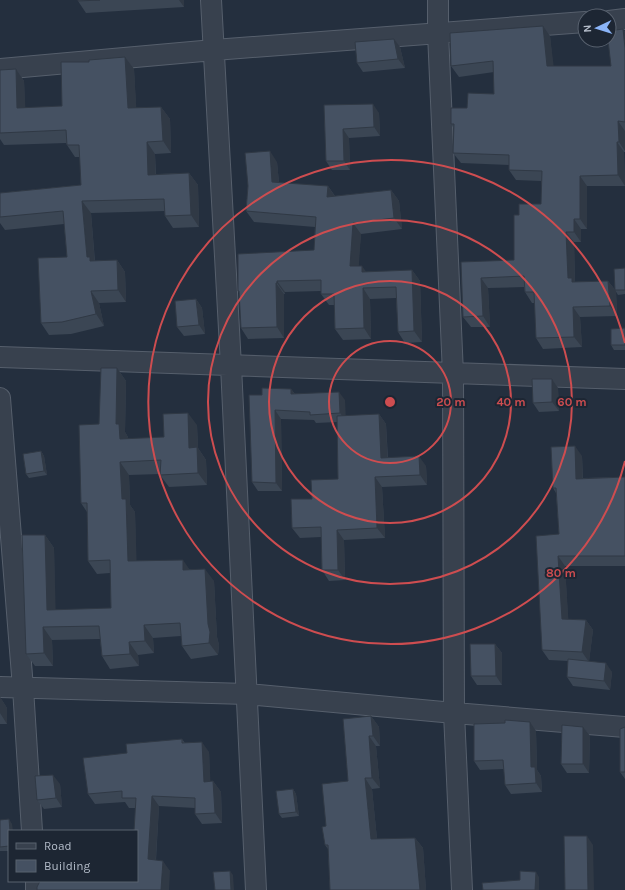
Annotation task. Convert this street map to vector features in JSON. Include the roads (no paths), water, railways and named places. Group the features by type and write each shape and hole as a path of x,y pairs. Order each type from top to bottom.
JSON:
{"street":[{"path":"211,0 231,366 256,890"},
{"path":"438,0 438,33 453,374 454,713 462,890"},
{"path":"0,69 214,50 577,23"},
{"path":"0,357 625,379"},
{"path":"0,398 23,688 32,830"},
{"path":"0,687 247,694 625,727"}]}
